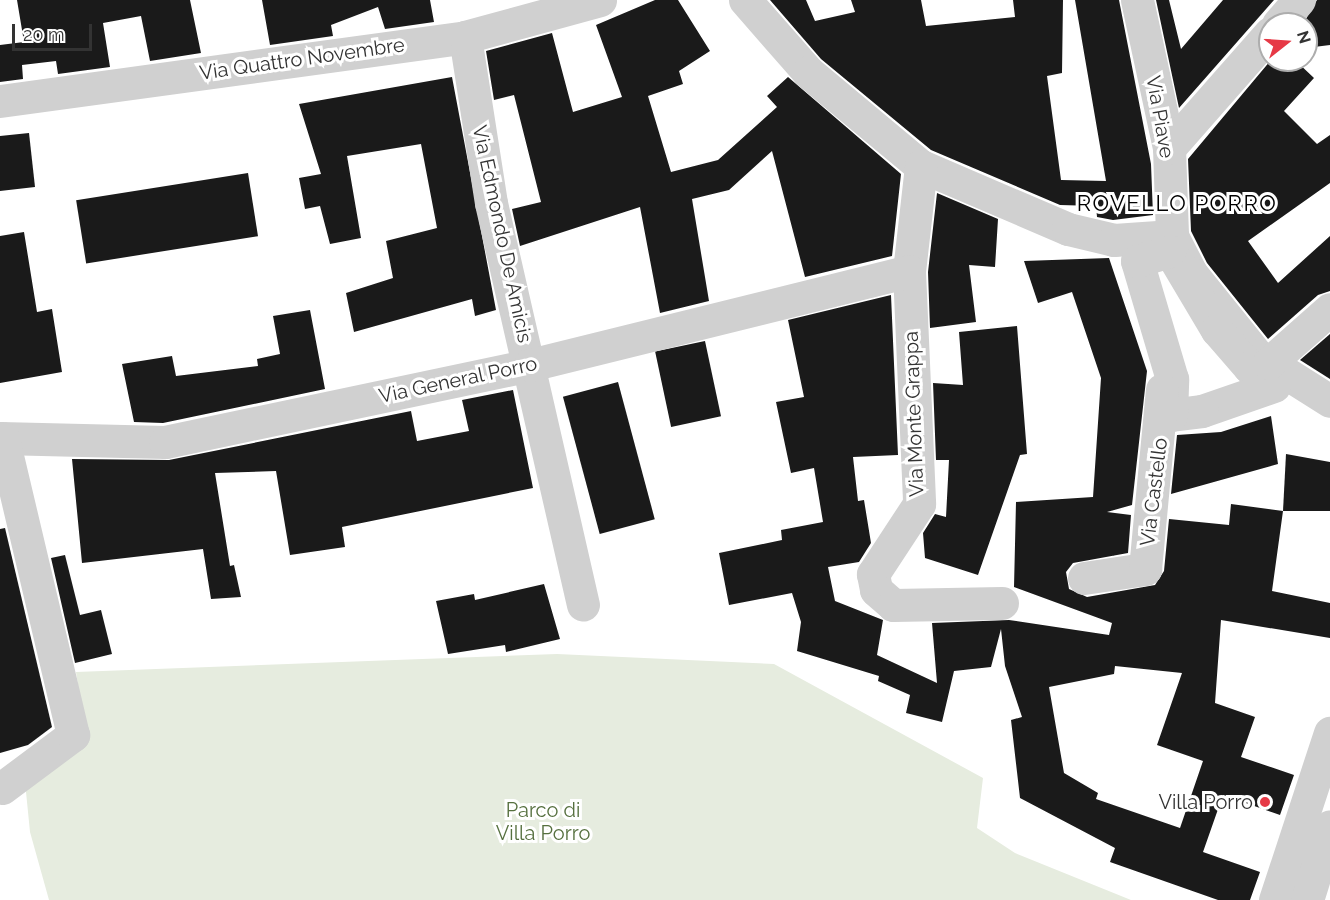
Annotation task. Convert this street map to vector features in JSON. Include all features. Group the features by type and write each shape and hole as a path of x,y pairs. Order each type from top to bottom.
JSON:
{"street":[{"name":"Via Quattro Novembre","path":"0,101 465,37 600,0"},
{"path":"745,0 808,72 921,166 1019,212 1114,240 1171,243"},
{"name":"Via Piave","path":"1137,0 1169,148 1171,243"},
{"path":"1288,12 1299,0"},
{"name":"Via Edmondo De Amicis","path":"465,37 491,203 583,605"},
{"path":"1169,148 1258,47"},
{"name":"Via Monte Grappa","path":"921,166 909,271 919,504 873,574 876,590 893,605 1002,603"},
{"path":"1114,240 1139,294 1162,380 1161,426 1204,421 1298,384"},
{"path":"1171,243 1217,330 1249,368 1274,386 1202,411 1171,415 1172,379 1137,261 1171,243"},
{"path":"1171,243 1226,321 1269,363 1298,384 1330,401"},
{"name":"Via General Porro","path":"1,438 165,442 530,366 909,271"},
{"path":"1269,363 1330,309"},
{"name":"Via Castello","path":"1084,578 1145,569 1161,426"},
{"path":"1,438 73,735 2,788"},
{"path":"1275,900 1330,733"},
{"path":"1307,900 1330,826"}],"green space":[{"name":"Parco di Villa Porro","path":"557,654 774,664 983,778 977,828 1015,853 1131,900 49,900 30,832 24,772 87,743 76,672"}],"building":[{"path":"17,0 190,0 201,53 150,61 141,16 103,23 110,67 58,74 56,61 22,65 23,79 0,82 0,45 24,42"},
{"path":"262,0 430,0 434,22 385,29 378,7 331,25 333,36 270,45"},
{"path":"655,0 678,0 710,51 679,71 683,84 648,96 671,172 718,160 777,107 767,96 788,77 901,174 892,256 805,277 772,151 729,190 692,199 709,301 660,313 640,207 520,246 512,209 541,202 514,95 494,100 486,51 552,33 573,112 622,97 596,25"},
{"path":"770,0 806,0 815,21 855,12 851,0 921,0 926,26 1015,17 1013,0 1063,0 1062,73 1047,76 1061,180 1106,181 1075,0 1119,0 1151,164 1153,215 1113,220 1097,217 1096,206 1060,205 931,150 821,59"},
{"path":"1156,0 1169,0 1181,49 1223,0 1274,0 1263,12 1258,12 1258,18 1179,108"},
{"path":"1317,0 1330,0 1330,45 1318,46 1318,12 1310,12"},
{"path":"1261,72 1308,72 1314,78 1284,111 1317,144 1330,135 1330,183 1248,241 1278,283 1330,236 1330,291 1318,295 1268,339 1207,263 1191,231 1188,159"},
{"path":"452,77 496,310 475,316 472,299 354,332 346,293 393,278 386,241 437,228 421,144 347,156 361,238 330,244 320,206 305,209 299,178 321,174 299,104"},
{"path":"29,133 35,187 0,191 0,136"},
{"path":"248,173 258,236 86,263 76,200"},
{"path":"937,193 998,219 995,267 969,265 976,322 930,328 928,272"},
{"path":"24,232 37,312 52,309 62,372 0,383 0,236"},
{"path":"1109,258 1147,371 1132,505 1107,512 1131,515 1128,553 1073,563 1066,572 1069,589 1087,597 1155,585 1164,571 1169,519 1229,525 1231,504 1283,511 1272,591 1330,603 1330,638 1221,620 1215,703 1255,717 1241,757 1294,775 1280,815 1223,795 1203,852 1260,872 1250,900 1218,900 1110,862 1115,848 1020,798 1011,720 1022,717 1005,666 1001,629 991,667 954,671 942,722 906,713 910,695 878,681 879,676 797,651 801,622 792,593 729,605 719,553 782,540 781,530 823,522 814,468 791,473 776,402 804,397 788,320 891,295 898,455 853,457 858,501 864,500 871,543 859,562 828,567 835,601 883,620 877,655 937,683 932,623 1009,620 1109,635 1112,623 1014,587 1016,502 1093,497 1101,378 1072,292 1038,303 1024,261","holes":["1115,666 1182,673 1157,745 1203,761 1180,828 1096,799 1098,793 1064,773 1049,687 1114,674"]},
{"path":"310,310 325,389 163,423 134,422 122,364 172,356 176,376 258,366 257,359 280,354 273,316"},
{"path":"1017,326 1027,454 1020,455 978,575 925,558 923,533 935,514 946,517 949,460 936,460 933,383 963,385 959,332"},
{"path":"1330,334 1330,379 1300,360"},
{"path":"705,341 721,416 671,427 655,352"},
{"path":"618,382 655,519 600,534 563,397"},
{"path":"513,390 533,488 342,527 345,547 290,555 276,471 215,473 230,566 234,565 241,597 211,599 203,549 82,563 72,459 169,460 411,411 417,441 469,431 462,400"},
{"path":"1271,416 1278,464 1171,494 1177,435 1221,432"},
{"path":"1286,454 1330,462 1330,511 1283,511"},
{"path":"5,528 52,727 28,745 0,753 0,529"},
{"path":"65,555 80,615 101,610 112,654 75,663 51,558"},
{"path":"544,584 560,639 506,652 505,645 448,654 436,601 474,594 475,600"}],"place":[{"name":"Villa Porro","path":"1265,802"}],"district":[{"name":"ROVELLO PORRO","path":"1177,204"}]}
